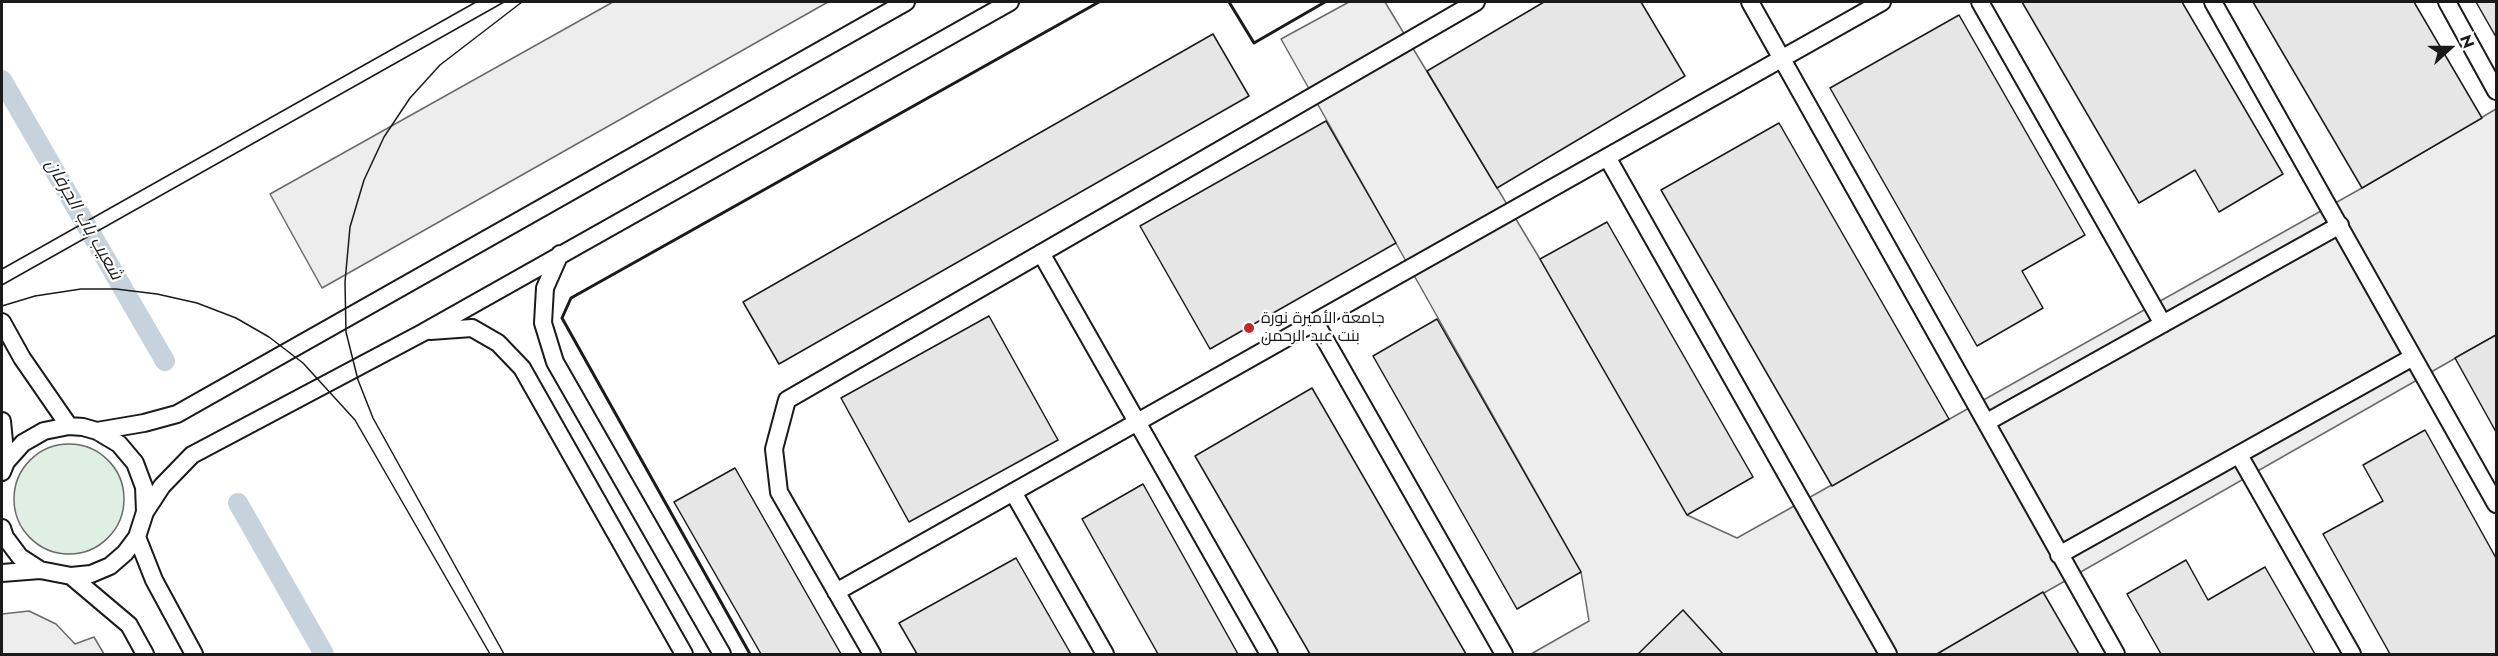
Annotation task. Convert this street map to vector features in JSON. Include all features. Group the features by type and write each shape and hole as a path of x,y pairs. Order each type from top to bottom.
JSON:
{"street":[{"path":"4,467 23,443 44,430 69,426 97,431 144,423 177,414 906,2"},
{"path":"2,573 40,570 71,576 91,574 110,566 125,553 137,537 145,512 162,486 192,455 424,332 1010,2"},
{"path":"872,654 779,492 774,449 787,400 1476,2"},
{"path":"1750,2 2116,654"},
{"path":"836,592 1882,2"},
{"path":"1980,2 2163,324"},
{"path":"2213,2 2496,504"},
{"path":"2447,2 2496,91"},
{"path":"1607,157 1888,654"},
{"path":"1987,422 2340,225"},
{"path":"1041,253 1269,654"},
{"path":"560,254 545,288 543,322 555,362 722,654"},
{"path":"2,322 22,358 69,426"},
{"path":"1315,322 1504,654"},
{"path":"424,332 472,328 498,343 522,368 684,654"},
{"path":"2059,555 2413,357"},
{"path":"2,421 4,467"},
{"path":"97,431 119,444 135,463 144,487 145,512"},
{"path":"2239,455 2352,654"},
{"path":"1013,492 1106,654"},
{"path":"2,528 5,537 20,557 40,570"},
{"path":"137,537 154,580 194,654"},
{"path":"71,576 129,625 145,654"}],"green space":[{"path":"69,444 90,448 108,460 120,478 124,499 120,520 108,538 90,550 69,554 48,550 30,538 18,520 14,499 18,478 30,460 48,448"}],"shaded area":[{"path":"613,2 828,2 322,288 270,194"},
{"path":"1349,2 1385,2 1540,259 1687,515 1737,538 2362,188 2496,109 2496,335 1937,654 1531,654 1589,621 1581,572 1281,39"},
{"path":"29,611 56,624 75,644 94,637 104,654 2,654 2,614"}],"building":[{"path":"1544,2 1641,2 1685,76 1497,188 1427,71"},
{"path":"2022,2 2182,2 2283,174 2219,212 2195,170 2139,203"},
{"path":"2253,2 2414,2 2482,118 2362,188"},
{"path":"2476,2 2496,2 2496,37"},
{"path":"1959,15 2085,235 2022,271 2043,308 1977,346 1830,88"},
{"path":"1213,34 1249,96 779,364 743,302"},
{"path":"1326,121 1396,243 1210,349 1140,226"},
{"path":"1779,123 1949,419 1832,486 1661,190"},
{"path":"1607,222 1753,477 1687,515 1540,259"},
{"path":"989,316 1058,440 909,522 841,398"},
{"path":"1437,319 1581,572 1517,609 1373,356"},
{"path":"2496,335 2496,432 2455,358"},
{"path":"1312,388 1466,654 1310,654 1195,456"},
{"path":"2425,430 2496,558 2496,654 2390,654 2323,534 2383,501 2363,465"},
{"path":"735,468 841,654 761,654 674,502"},
{"path":"1143,484 1238,654 1158,654 1082,519"},
{"path":"1016,558 1071,654 917,654 899,623"},
{"path":"2186,560 2208,600 2265,567 2315,654 2161,654 2127,594"},
{"path":"2043,592 2079,654 1937,654"},
{"path":"1683,610 1723,654 1638,654"}],"waterway":[{"name":"شعيب باب الجرفان","path":"2,80 165,361"},
{"name":"شعيب باب الجرفان","path":"238,503 324,654"}],"tram line":[{"path":"2,269 476,2"},
{"path":"2,285 504,2"},
{"path":"504,654 373,418 358,380 346,332 345,282 350,227 364,180 384,137 410,98 440,65 522,2"},
{"path":"2,306 35,296 81,289 116,289 157,294 197,303 236,318 269,337 303,363 355,420 490,654"}],"wall":[{"path":"750,654 562,318 571,298 1099,2"},
{"path":"1229,2 1254,43 1325,2"}],"place":[{"name":"جامعة الأميرة نورة بنت عبد الرحمن","path":"1249,328"}]}
